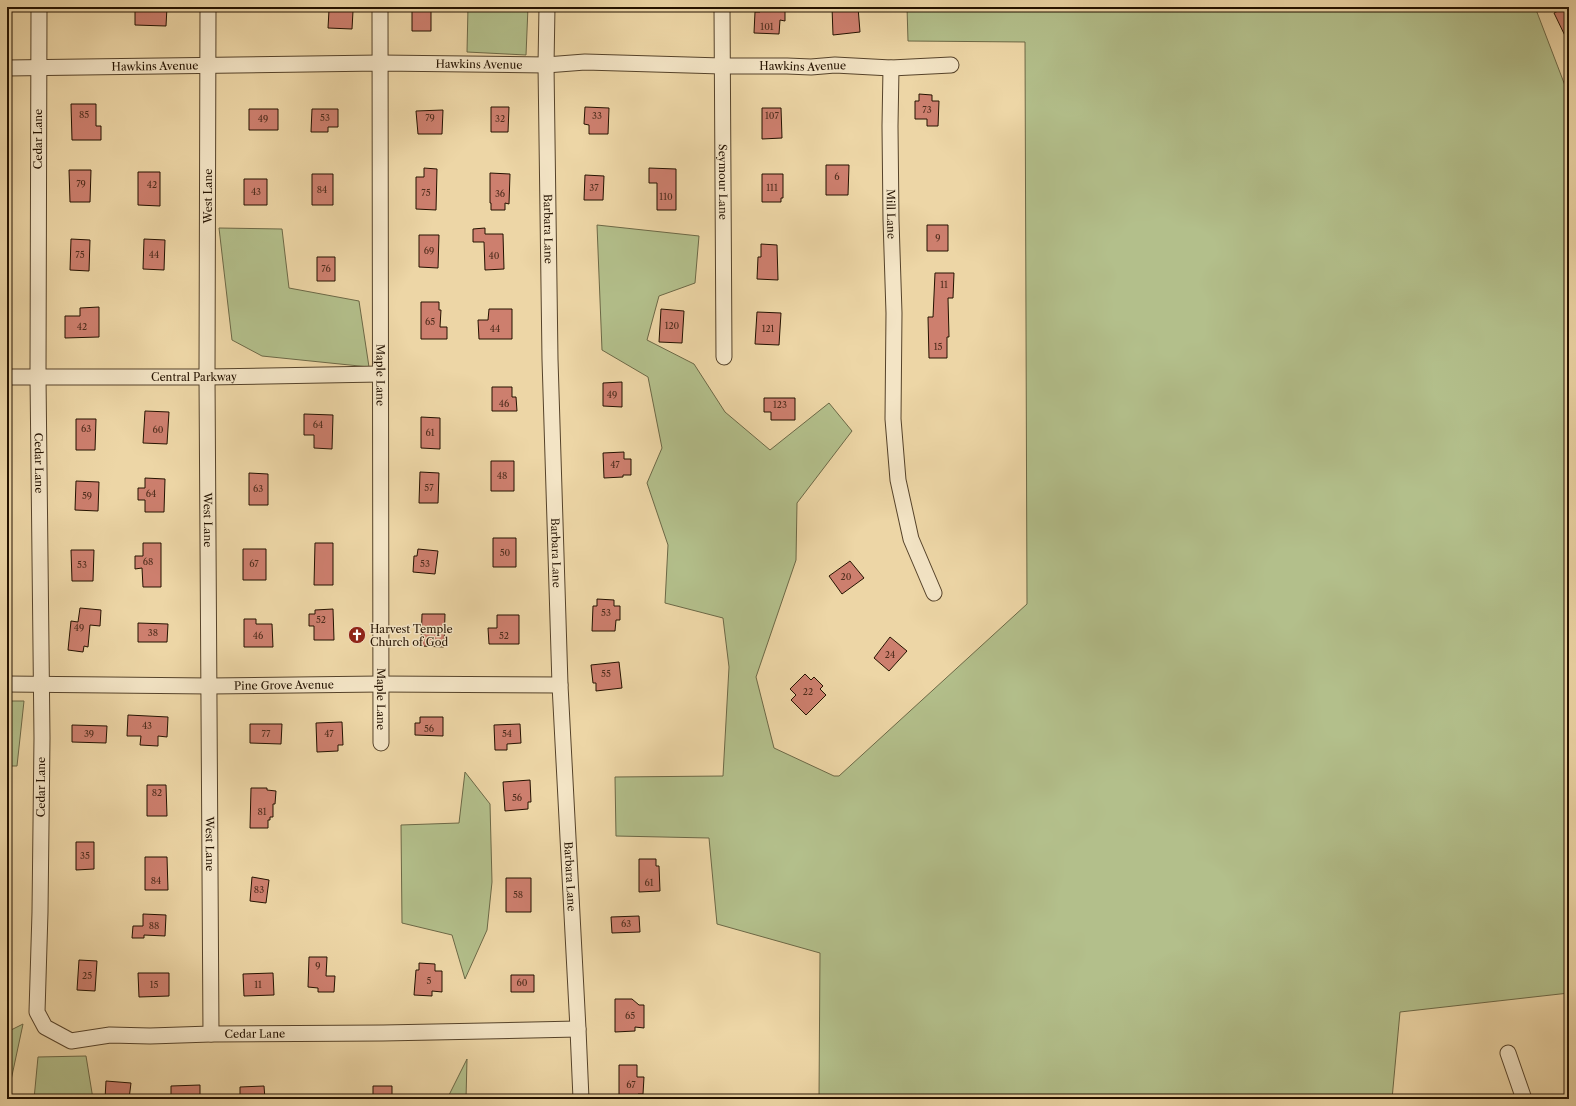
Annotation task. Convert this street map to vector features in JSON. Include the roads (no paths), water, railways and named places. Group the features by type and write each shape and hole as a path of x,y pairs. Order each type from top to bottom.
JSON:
{"street":[{"name":"Cedar Lane","path":"39,7 38,377 40,912 37,1012 45,1027 71,1041 110,1035 150,1036 578,1029"},
{"name":"West Lane","path":"208,7 207,377 211,1034"},
{"name":"Maple Lane","path":"380,7 381,743"},
{"name":"Barbara Lane","path":"547,7 546,65 550,360 560,685 581,1099"},
{"name":"Seymour Lane","path":"722,7 724,357"},
{"name":"Hawkins Avenue","path":"7,68 380,64 546,65 585,62 722,66 811,67 835,65 891,68 951,65"},
{"name":"Mill Lane","path":"891,68 890,220 894,313 893,419 898,480 911,539 934,593"},
{"name":"Central Parkway","path":"7,377 207,377 380,374"},
{"name":"Pine Grove Avenue","path":"7,684 210,686 380,684 560,685"},
{"path":"1508,1053 1524,1099"}],"place":[{"name":"Harvest Temple Church of God","path":"357,635"}]}
